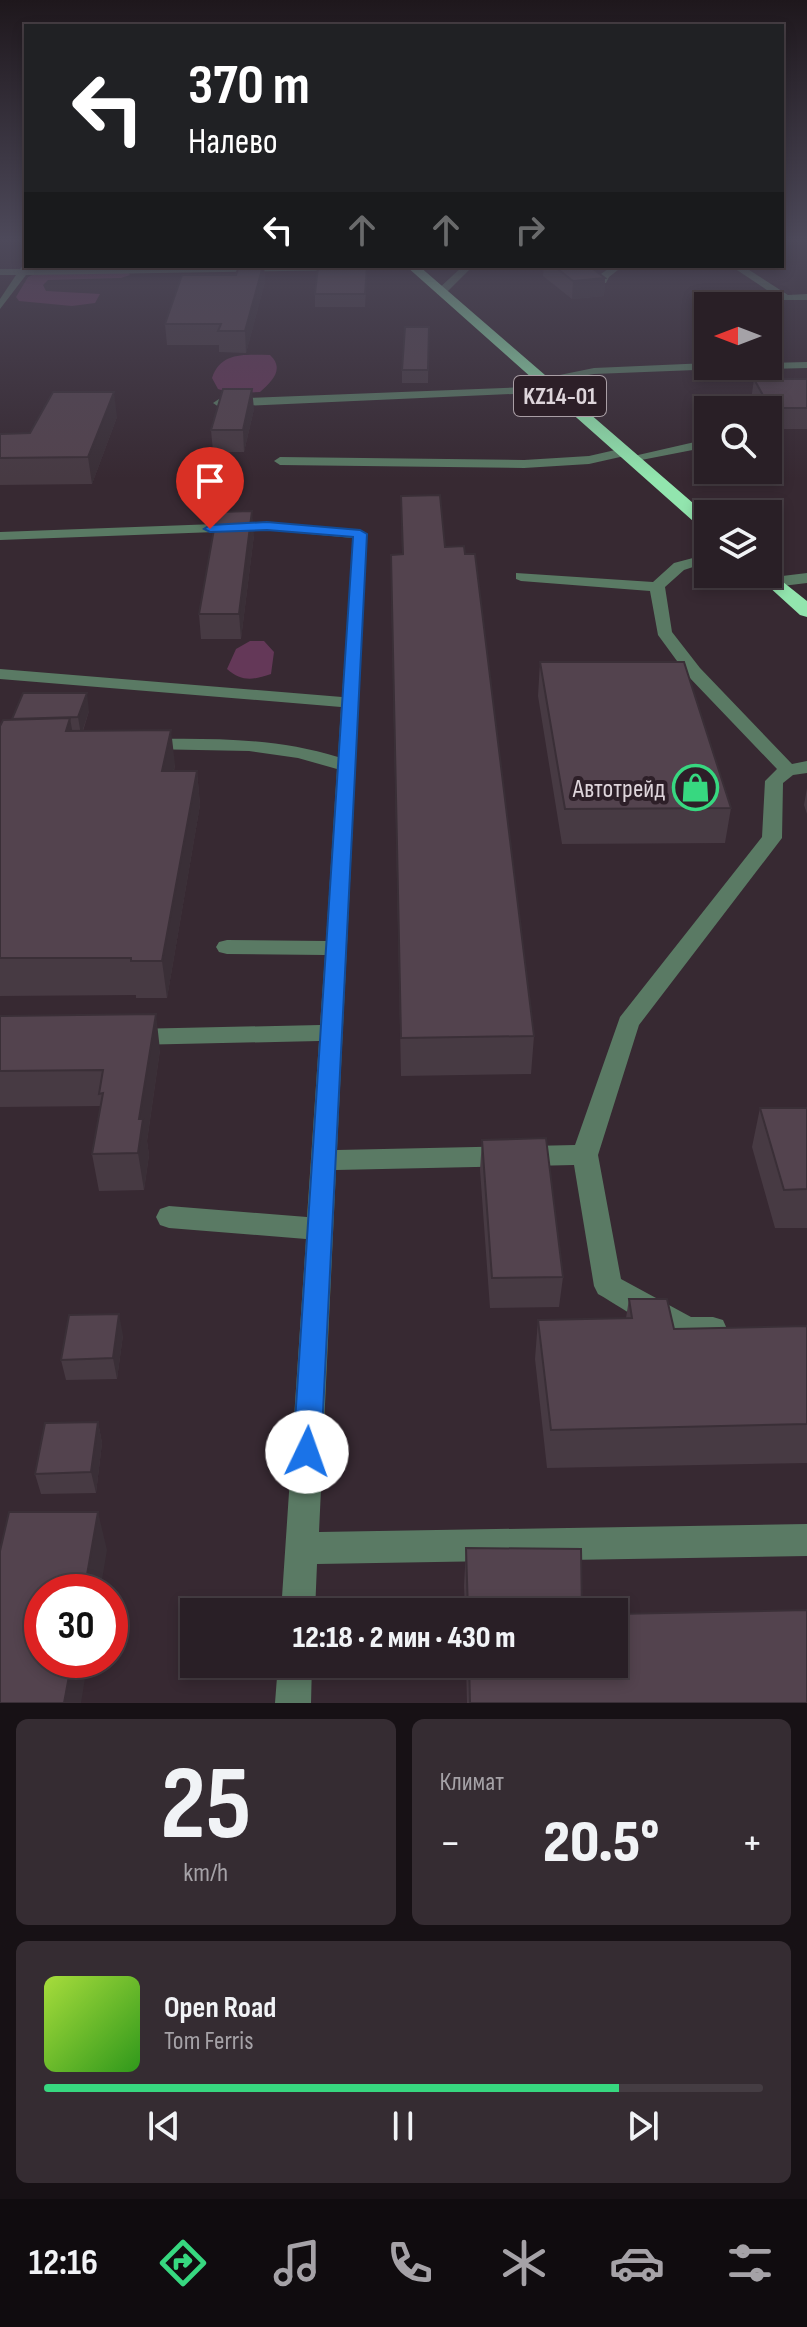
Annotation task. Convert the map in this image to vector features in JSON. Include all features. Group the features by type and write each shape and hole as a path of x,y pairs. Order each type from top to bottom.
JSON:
{"highway":[{"name":"KZ14-01","path":"472,319 694,513"},
{"path":"781,588 807,611"}],"street":[{"path":"782,366 807,365"},
{"path":"541,380 594,371 694,367"},
{"path":"219,403 308,402 553,390"},
{"path":"280,461 524,464 589,460 694,445"},
{"path":"0,536 267,526 360,534 299,1598"},
{"path":"694,561 664,575 657,587 664,632 694,672 759,737 797,768 779,775 772,787 772,838 628,1023 585,1155 608,1286 688,1329 732,1328"},
{"path":"521,576 657,587"},
{"path":"782,578 807,578"},
{"path":"0,674 351,703"},
{"path":"134,744 256,745 309,752 348,766"},
{"path":"227,947 337,948"},
{"path":"110,1038 330,1033"},
{"path":"325,1160 585,1155"},
{"path":"169,1217 320,1229"},
{"path":"302,1548 807,1540"},
{"path":"293,1703 294,1678"}],"shaded area":[{"path":"270,355 277,370 260,392 231,393 218,389 212,378 221,363 235,356"},
{"path":"250,641 264,641 274,652 271,674 248,679 227,669 236,649"}],"building":[{"path":"167,319 248,319 245,331 218,331 221,324 165,324"},
{"path":"405,327 429,327 428,370 402,370"},
{"path":"807,379 807,408 782,408 782,396 763,396 755,380"},
{"path":"223,389 252,389 243,430 211,430"},
{"path":"53,392 114,392 88,457 0,458 0,434 30,433"},
{"path":"440,495 445,547 464,546 465,554 475,554 534,1036 401,1038 391,555 403,554 401,496"},
{"path":"252,511 239,614 199,614 217,512"},
{"path":"540,662 684,662 731,808 565,809"},
{"path":"23,693 87,693 78,717 12,719"},
{"path":"70,718 66,731 171,730 162,771 197,771 162,961 131,961 131,958 0,958 0,726 3,720"},
{"path":"156,1014 139,1119 143,1119 138,1153 92,1154 103,1093 99,1094 103,1070 0,1071 0,1016"},
{"path":"760,1108 807,1108 807,1189 784,1190"},
{"path":"546,1138 563,1277 492,1278 482,1140"},
{"path":"629,1299 667,1299 674,1329 807,1326 807,1424 551,1430 538,1320 632,1318"},
{"path":"119,1314 113,1358 61,1360 69,1315"},
{"path":"98,1422 91,1472 35,1474 45,1423"},
{"path":"9,1512 98,1512 87,1574 24,1574 24,1678 69,1678 64,1703 0,1703 0,1551"},
{"path":"466,1548 581,1549 582,1598 468,1598"},
{"path":"807,1610 807,1703 470,1703 469,1678 628,1678 628,1614"}],"place":[{"name":"Автотрейд","path":"696,788"}],"route":[{"path":"210,529 267,526 360,534 307,1452"}]}
